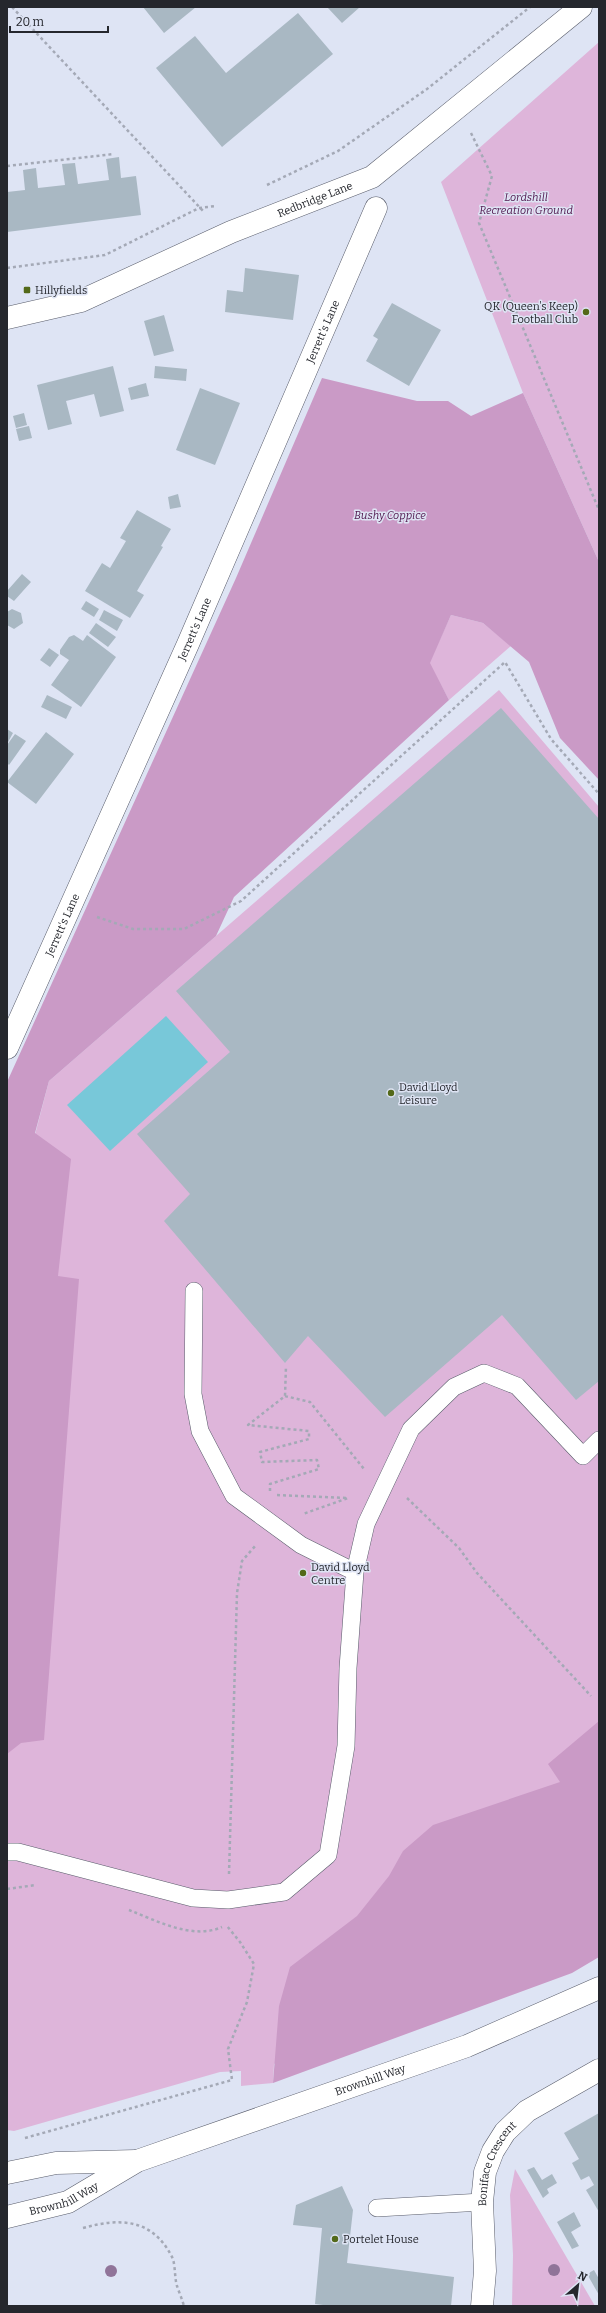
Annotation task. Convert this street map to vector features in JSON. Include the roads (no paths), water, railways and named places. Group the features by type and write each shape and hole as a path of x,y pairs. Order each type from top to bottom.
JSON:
{"street":[{"name":"Redbridge Lane","path":"7,318 81,301 231,232 372,177 581,7"},
{"name":"Jerrett's Lane","path":"7,1048 188,644 376,208"},
{"name":"Brownhill Way","path":"7,2217 68,2202 137,2161 467,2046 599,1988"},
{"name":"Boniface Crescent","path":"482,2306 485,2272 482,2202 488,2165 493,2151 505,2132 527,2111 599,2070"},
{"name":"Brownhill Way","path":"7,2173 56,2163 137,2161"}],"lane":[{"path":"194,1291 193,1394 200,1431 234,1496 300,1545 355,1572"},
{"path":"7,1852 18,1852 193,1898 228,1900 284,1892 328,1856 346,1746 348,1668 355,1572 366,1524 384,1482 411,1429 454,1387 484,1374 517,1386 583,1456 599,1440"},
{"path":"377,2208 482,2202"}],"water":[{"path":"166,1016 208,1062 110,1151 67,1105"}],"place":[{"name":"Hillyfields","path":"27,290"},
{"name":"QK (Queen's Keep) Football Club","path":"586,312"},
{"name":"David Lloyd Leisure","path":"391,1093"},
{"name":"David Lloyd Centre","path":"303,1573"},
{"name":"Portelet House","path":"335,2239"}],"park label":[{"name":"Lordshill Recreation Ground","path":"526,203"},
{"name":"Bushy Coppice","path":"390,515"}]}
